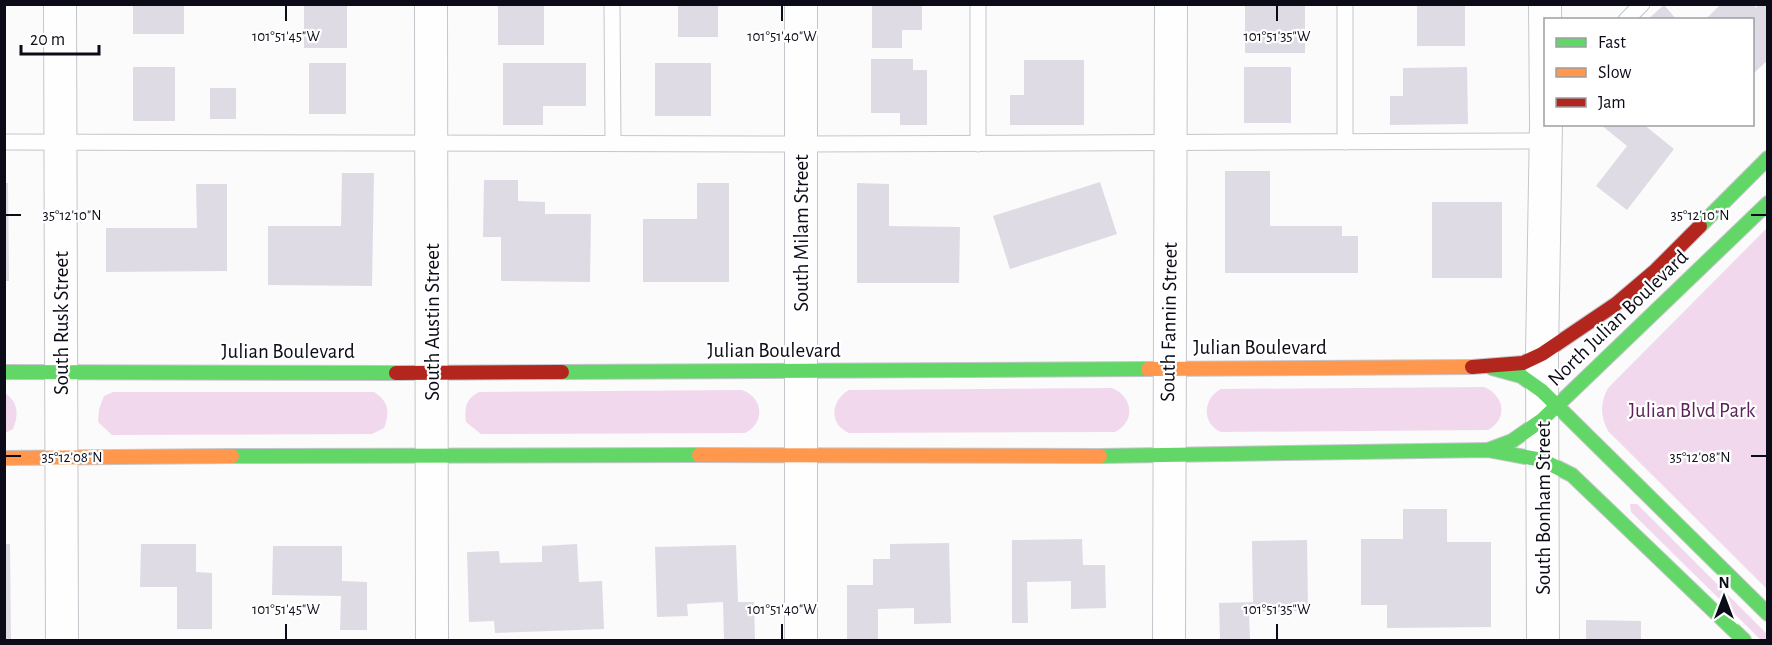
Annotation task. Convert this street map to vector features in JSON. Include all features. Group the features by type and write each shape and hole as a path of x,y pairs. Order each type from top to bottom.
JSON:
{"street":[{"name":"South Rusk Street","path":"60,4 62,640"},
{"name":"South Austin Street","path":"431,4 432,640"},
{"name":"South Milam Street","path":"801,4 801,640"},
{"name":"South Fannin Street","path":"1169,640 1168,368 1171,4"},
{"name":"South Bonham Street","path":"1543,640 1542,460 1547,406 1542,354 1546,128"},
{"name":"North Julian Boulevard","path":"1542,354 1637,287 1767,158"},
{"name":"North Julian Boulevard","path":"1488,450 1512,441 1767,203"},
{"name":"Julian Boulevard","path":"4,372 1488,367 1523,363 1542,354"},
{"path":"1488,367 1521,376 1547,406 1767,614"},
{"path":"4,458 432,455 1168,456 1488,450 1542,460 1572,475 1744,640"}],"lane":[{"path":"612,4 613,143"},
{"path":"978,4 978,144"},
{"path":"1345,4 1345,142"},
{"path":"1628,18 1642,4"},
{"path":"4,141 801,144 1345,142 1546,128"}],"green space":[{"name":"Julian Blvd Park","path":"1767,228 1767,589 1608,431 1602,410 1608,388"},
{"path":"1484,387 1496,396 1501,408 1499,420 1488,430 1221,432 1210,423 1207,417 1211,398 1221,389"},
{"path":"1112,388 1124,397 1129,409 1126,422 1115,432 849,433 838,424 834,412 838,400 849,390"},
{"path":"742,390 755,399 759,411 756,423 745,433 481,434 466,422 465,412 471,398 479,392"},
{"path":"113,392 374,392 383,399 387,408 387,417 384,428 372,434 112,435 98,422 99,409 104,396"},
{"path":"5,393 13,400 17,413 13,429 5,433"},
{"path":"1630,504 1637,504 1767,634 1767,640 1761,640 1631,512"}],"building":[{"path":"133,4 184,4 184,34 133,34"},
{"path":"304,4 347,4 347,48 304,48"},
{"path":"498,4 544,4 544,45 498,45"},
{"path":"678,4 718,4 718,37 678,37"},
{"path":"872,4 922,4 922,30 902,30 902,48 872,48"},
{"path":"1245,4 1305,4 1305,53 1245,53"},
{"path":"1417,4 1465,4 1465,46 1417,46"},
{"path":"1721,4 1753,4 1756,8 1759,4 1768,4 1768,60 1754,73 1754,18 1707,18"},
{"path":"1664,5 1675,18 1649,18"},
{"path":"871,59 913,59 913,70 927,70 927,125 900,125 900,113 871,113"},
{"path":"1024,60 1084,60 1084,125 1010,125 1010,95 1024,95"},
{"path":"309,63 346,63 346,114 309,114"},
{"path":"503,63 586,63 586,106 543,106 543,125 503,125"},
{"path":"655,63 711,63 711,116 655,116"},
{"path":"133,67 175,67 175,121 133,121"},
{"path":"1244,67 1291,67 1291,123 1244,123"},
{"path":"1467,67 1468,124 1390,125 1390,96 1403,96 1403,68"},
{"path":"210,88 236,88 236,119 210,119"},
{"path":"1602,126 1645,126 1674,149 1627,210 1596,186 1627,146"},
{"path":"1225,171 1270,171 1270,226 1342,226 1342,236 1358,236 1358,273 1225,273"},
{"path":"342,173 374,173 372,286 268,285 268,226 341,226"},
{"path":"484,180 518,180 518,201 545,202 545,214 591,214 590,282 501,281 501,237 483,237"},
{"path":"1100,182 1117,234 1010,269 993,216"},
{"path":"4,183 8,183 9,281 4,281"},
{"path":"697,183 729,183 729,282 643,282 643,219 697,219"},
{"path":"857,183 889,184 889,226 960,227 959,283 857,283"},
{"path":"196,184 227,184 227,271 106,272 106,228 197,228"},
{"path":"1432,202 1502,202 1502,278 1432,278"},
{"path":"1403,509 1447,509 1447,542 1491,542 1491,627 1387,628 1387,605 1361,605 1361,539 1403,539"},
{"path":"1082,539 1083,565 1105,565 1106,608 1071,609 1071,581 1027,582 1028,623 1012,623 1012,540"},
{"path":"1307,540 1308,611 1249,612 1250,640 1220,640 1219,603 1253,602 1252,541"},
{"path":"949,543 951,623 914,624 914,608 878,609 878,640 847,640 847,585 873,585 873,559 890,559 890,544"},
{"path":"4,544 10,544 11,640 4,640"},
{"path":"141,544 196,544 196,572 212,573 212,629 177,629 177,587 140,587"},
{"path":"577,544 579,582 602,581 604,629 495,633 494,621 469,622 467,552 499,551 500,563 542,562 542,546"},
{"path":"736,545 738,602 754,602 755,640 724,640 723,602 687,604 688,616 657,617 655,547"},
{"path":"273,546 342,546 342,581 367,582 367,630 340,630 341,596 272,595"},
{"path":"1586,620 1641,621 1641,640 1586,640"}],"traffic: fast":[{"path":"1700,226 1768,158"},
{"path":"1488,450 1512,441 1542,420 1768,203"},
{"path":"1492,368 1521,376 1542,391 1768,614"},
{"path":"562,372 1148,369"},
{"path":"4,372 396,373"},
{"path":"1100,456 1488,450 1542,460 1572,475 1744,640"},
{"path":"232,456 699,455"}],"traffic: slow":[{"path":"1148,369 1472,367"},
{"path":"699,455 1100,456"},
{"path":"4,458 232,456"}],"traffic: jam":[{"path":"1472,367 1523,363 1542,354 1616,304 1656,270 1700,226"},
{"path":"396,373 562,372"}]}
